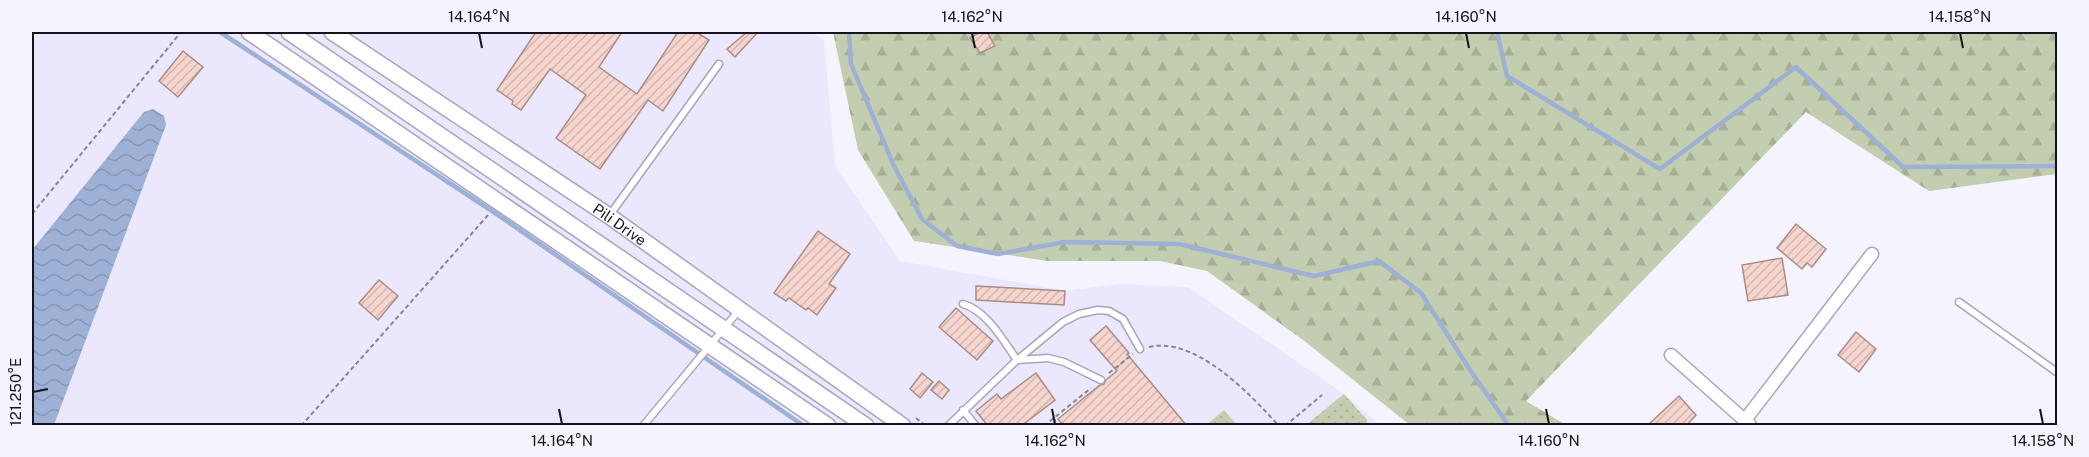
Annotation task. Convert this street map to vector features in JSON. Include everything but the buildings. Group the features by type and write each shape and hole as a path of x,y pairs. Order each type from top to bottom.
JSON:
{"street":[{"path":"249,32 708,349 828,426"},
{"path":"289,32 866,426"},
{"name":"Pili Drive","path":"332,32 609,216 903,426"},
{"path":"1671,355 1748,423 1872,254"}],"lane":[{"path":"609,216 719,64"},
{"path":"1959,302 2058,373"},
{"path":"963,304 970,306 995,328 1017,360"},
{"path":"643,426 740,308"},
{"path":"948,426 1017,360 1063,322 1079,314 1098,310 1109,311 1123,319 1140,349"},
{"path":"1017,360 1048,358 1064,362 1101,380"},
{"path":"799,406 813,389"},
{"path":"963,410 976,426"}],"path":[{"path":"32,214 181,32"},
{"path":"301,426 484,220"},
{"path":"1044,426 1140,349 1165,346 1180,349 1206,361 1230,376 1247,390 1279,426"},
{"path":"1285,426 1322,395"},
{"path":"1053,418 1059,426"}],"shaded area":[{"path":"32,32 810,32 824,40 835,166 900,261 1065,291 1119,284 1188,287 1344,394 1380,425 32,425"}],"green space":[{"path":"833,32 2057,32 2057,174 1929,191 1806,112 1526,401 1566,425 1410,425 1303,340 1207,271 1160,261 1048,261 914,241 858,150"},
{"path":"1344,394 1367,420 1367,425 1306,425"},
{"path":"1224,410 1237,425 1206,425"}],"water":[{"path":"153,109 164,116 166,125 54,425 32,425 32,250 144,112"}],"waterway":[{"path":"220,32 495,213 804,426"},
{"path":"849,32 851,64 894,166 922,219 957,246 998,254 1065,242 1179,244 1314,276 1379,261 1421,293 1509,426"},
{"path":"1497,32 1507,76 1660,169 1796,67 1903,167 2058,166"}]}
